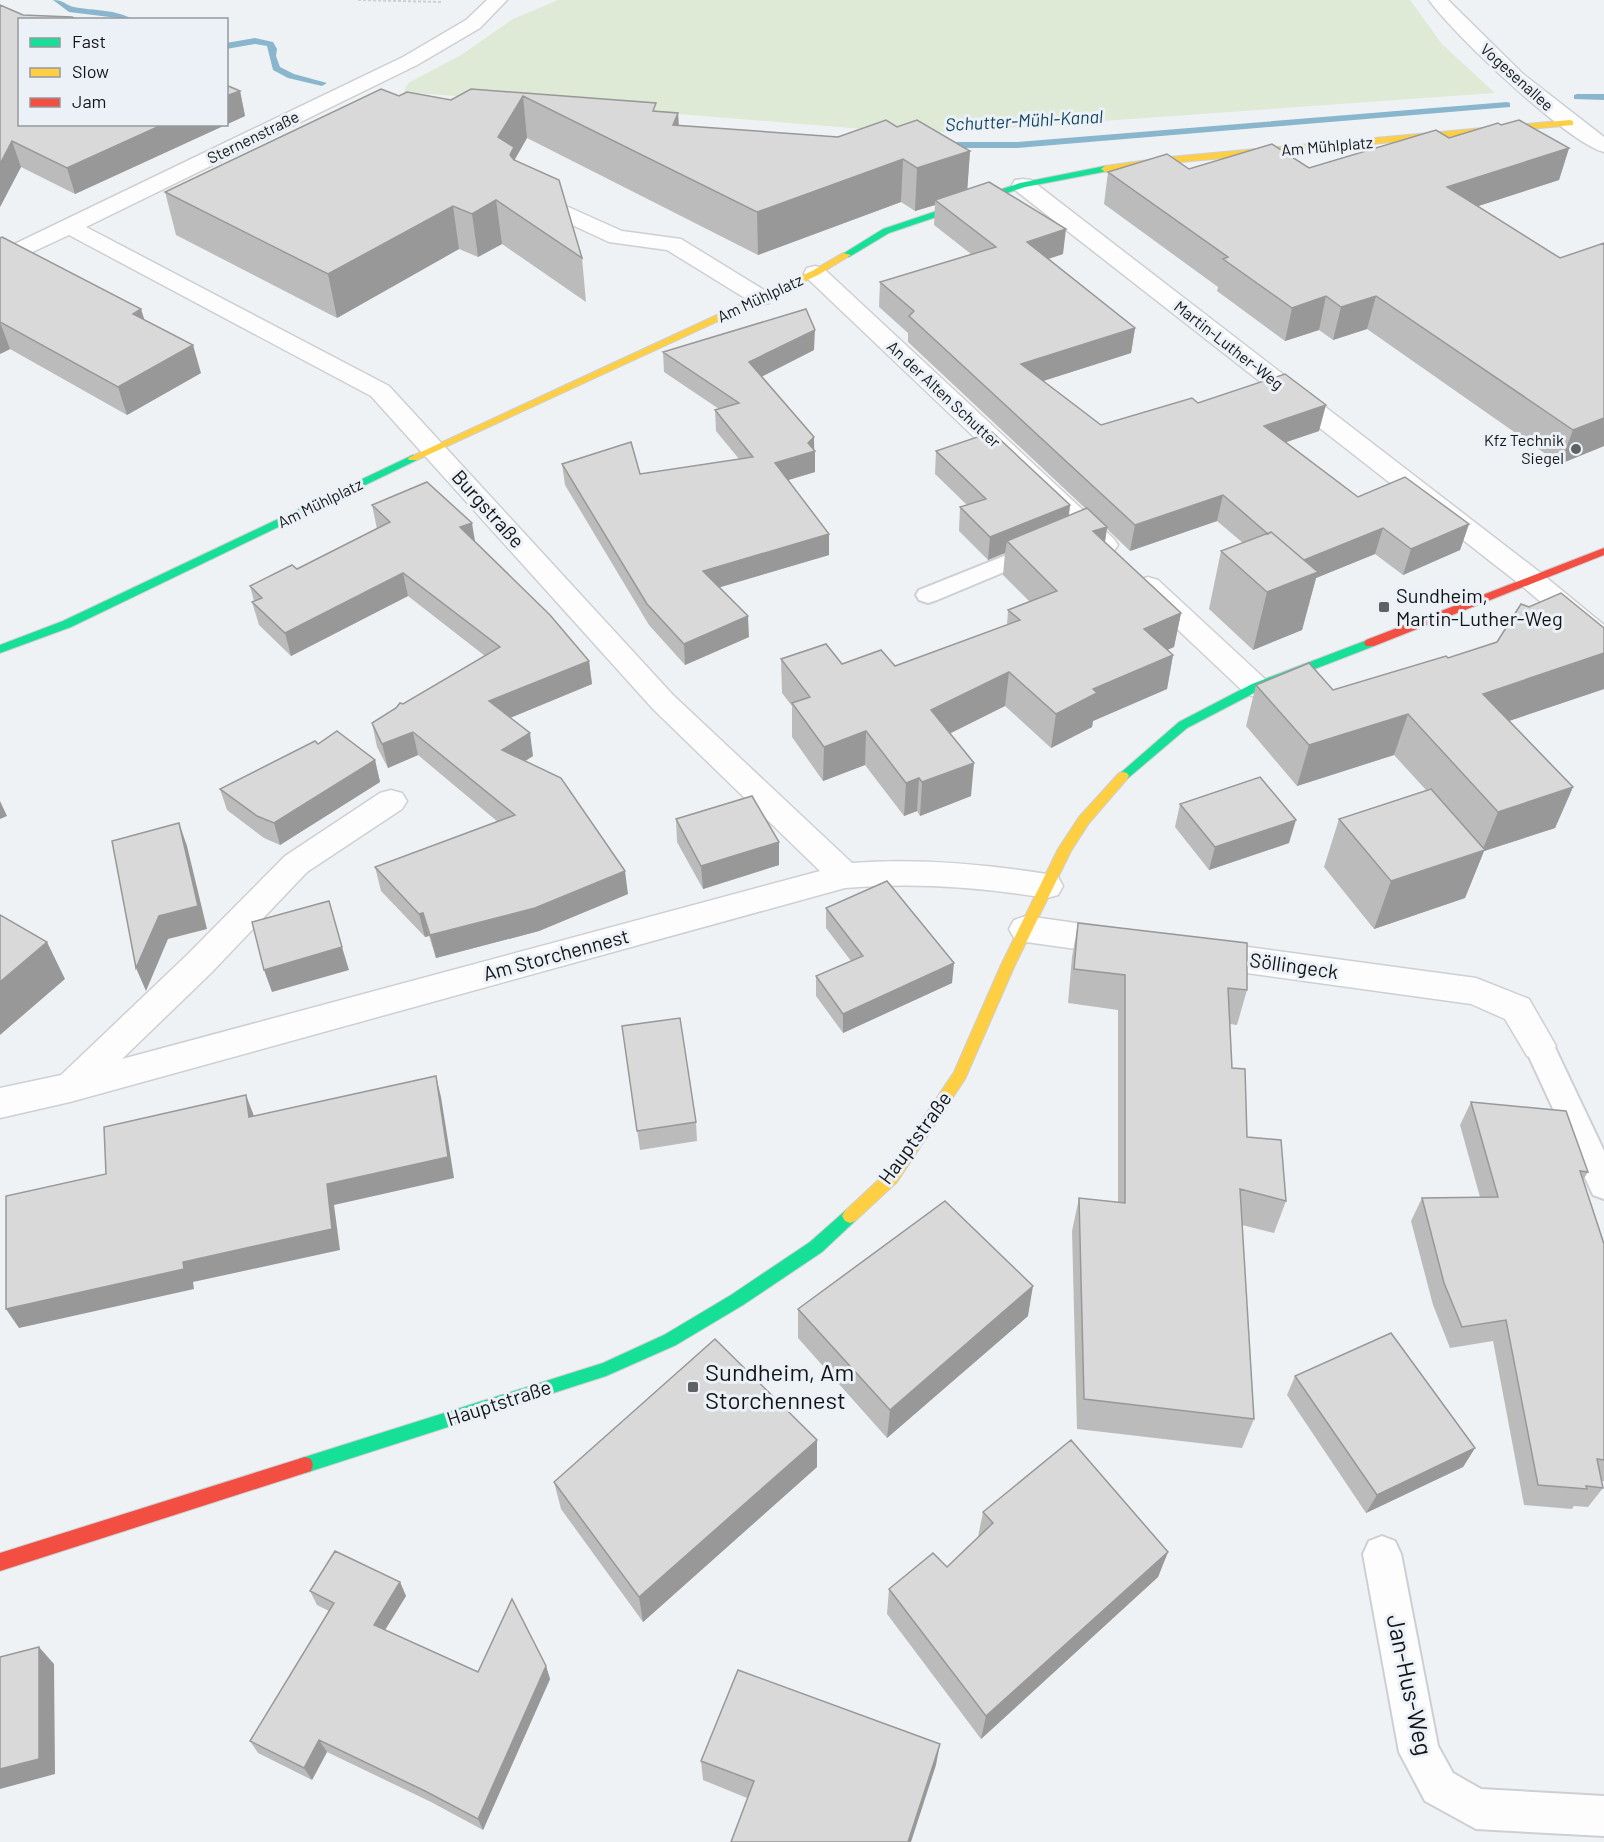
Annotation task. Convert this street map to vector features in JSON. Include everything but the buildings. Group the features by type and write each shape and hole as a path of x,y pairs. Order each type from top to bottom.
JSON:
{"street":[{"name":"Vogesenallee","path":"1438,0 1467,33 1570,123 1604,146"},
{"name":"Sternenstraße","path":"0,260 410,61 473,24 497,2"},
{"name":"Am Mühlplatz","path":"0,650 67,624 434,448 815,273 886,231 1023,185 1108,168 1170,160 1570,123"},
{"name":"Martin-Luther-Weg","path":"1023,185 1532,580 1604,640"},
{"path":"528,196 617,237 673,244 762,298"},
{"name":"Burgstraße","path":"69,226 380,391 663,702 845,876"},
{"name":"An der Alten Schutter","path":"815,273 1070,537 1126,565 1256,687"},
{"name":"Hauptstraße","path":"0,1562 606,1369 670,1340 737,1300 816,1247 892,1177 960,1075 1065,849 1084,820 1124,775 1183,725 1256,687 1604,551"},
{"path":"70,1088 199,964 296,864 391,801"},
{"name":"Am Storchennest","path":"0,1103 70,1088 845,876 905,871 948,873 1047,886"},
{"name":"Söllingeck","path":"1026,929 1476,991 1518,1009 1539,1046"}],"lane":[{"path":"928,595 1070,537"},
{"path":"1539,1046 1604,1185"},
{"name":"Jan-Hus-Weg","path":"1382,1554 1419,1752 1439,1787 1476,1809 1604,1816"}],"path":[{"path":"360,0 497,2"}],"green space":[{"path":"558,0 1410,0 1442,44 1495,93 949,132 901,132 404,92 408,83 461,55 513,19"}],"waterway":[{"name":"Schutter-Mühl-Kanal","path":"57,0 69,9 105,12 124,18"},
{"name":"Schutter-Mühl-Kanal","path":"228,46 255,41 270,44 276,68 291,76 322,83"},
{"name":"Schutter-Mühl-Kanal","path":"1577,97 1604,97"},
{"name":"Schutter-Mühl-Kanal","path":"940,145 1017,145 1507,105"}],"traffic: fast":[{"path":"846,255 886,231 1023,185 1105,169"},
{"path":"0,649 67,624 413,458"},
{"path":"1123,776 1183,725 1256,687 1370,643"},
{"path":"305,1465 606,1369 670,1340 737,1300 816,1247 850,1216"}],"traffic: slow":[{"path":"1105,169 1170,160 1570,123"},
{"path":"413,458 815,273 846,255"},
{"path":"850,1216 892,1177 960,1075 1008,965 1065,849 1084,820 1123,776"}],"traffic: jam":[{"path":"1370,643 1604,551"},
{"path":"0,1562 305,1465"}],"place":[{"name":"Kfz Technik Siegel","path":"1576,449"},
{"name":"Sundheim, Martin-Luther-Weg","path":"1384,607"},
{"name":"Sundheim, Am Storchennest","path":"693,1387"}]}
